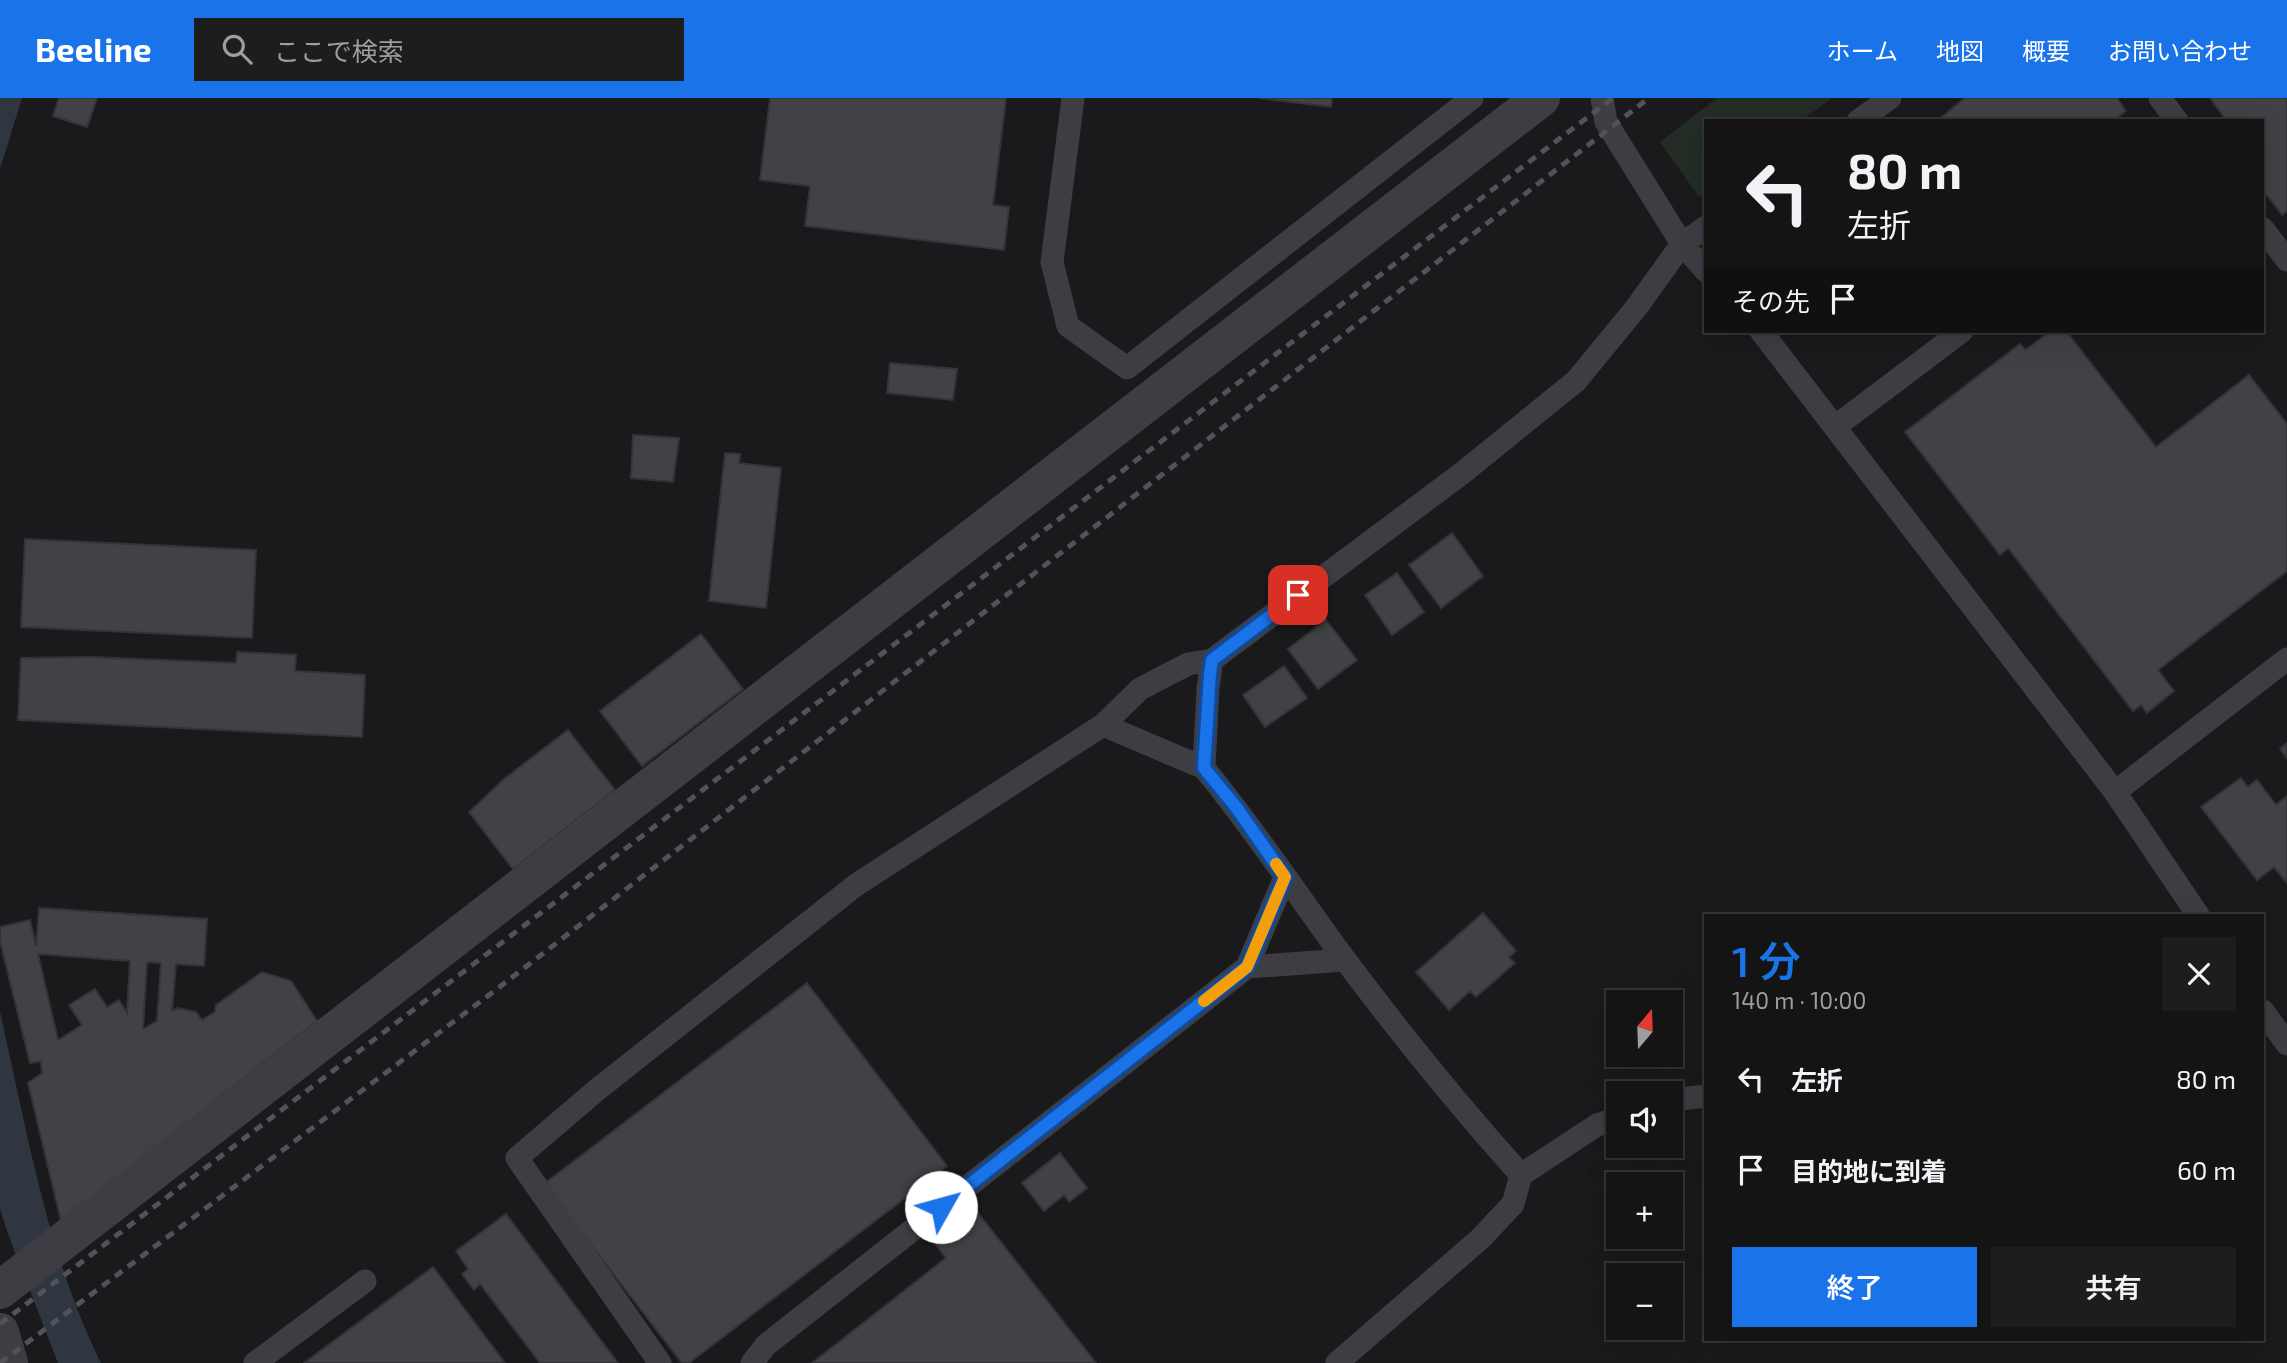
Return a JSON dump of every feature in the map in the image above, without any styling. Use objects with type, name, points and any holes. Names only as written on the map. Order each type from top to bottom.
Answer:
[{"type":"street","points":[[7,1285],[1541,98]]},
{"type":"street","points":[[0,1332],[9,1363]]},
{"type":"lane","points":[[1073,98],[1052,262],[1068,326],[1127,368],[1472,98]]},
{"type":"lane","points":[[1602,98],[1606,122],[1682,244],[1704,269]]},
{"type":"lane","points":[[1861,119],[1890,98]]},
{"type":"lane","points":[[2160,98],[2176,119]]},
{"type":"lane","points":[[660,1363],[517,1158],[598,1089],[856,885],[1103,725],[1140,689],[1188,664],[1212,660],[1461,474],[1576,382],[1636,308],[1682,244],[1704,228]]},
{"type":"lane","points":[[2264,230],[2287,260]]},
{"type":"lane","points":[[1763,333],[2116,792],[2197,914]]},
{"type":"lane","points":[[1836,426],[1959,333]]},
{"type":"lane","points":[[2116,792],[2287,659]]},
{"type":"lane","points":[[1204,768],[1212,660]]},
{"type":"lane","points":[[1103,725],[1204,768],[1236,807],[1345,960],[1476,1125],[1521,1175]]},
{"type":"lane","points":[[752,1363],[766,1345],[1247,967],[1285,877]]},
{"type":"lane","points":[[1247,967],[1345,960]]},
{"type":"lane","points":[[2264,1014],[2287,1044]]},
{"type":"lane","points":[[1683,1099],[1704,1096]]},
{"type":"lane","points":[[1337,1363],[1480,1239],[1513,1204],[1521,1175],[1597,1125],[1606,1122]]},
{"type":"lane","points":[[255,1363],[365,1281]]},
{"type":"shaded area","points":[[0,98],[22,98],[0,169]]},
{"type":"shaded area","points":[[1717,98],[1832,98],[1804,119],[1704,119],[1704,193],[1699,197],[1660,142]]},
{"type":"shaded area","points":[[0,1012],[52,1235],[82,1321],[101,1363],[58,1363],[0,1209]]},
{"type":"building","points":[[59,98],[97,98],[87,127],[53,116]]},
{"type":"building","points":[[770,98],[1006,98],[993,205],[1009,207],[1004,250],[805,226],[810,186],[760,180]]},
{"type":"building","points":[[1258,98],[1332,98],[1331,107]]},
{"type":"building","points":[[1965,98],[2117,98],[2126,111],[2116,119],[1939,119]]},
{"type":"building","points":[[2210,98],[2287,98],[2287,211],[2282,215],[2264,191],[2264,119],[2226,119]]},
{"type":"building","points":[[2048,333],[2068,333],[2156,447],[2249,375],[2287,424],[2287,571],[2158,670],[2174,691],[2147,713],[2141,705],[2133,711],[2008,548],[2000,555],[1905,432],[2020,344],[2025,350]]},
{"type":"building","points":[[890,363],[957,369],[953,400],[887,393]]},
{"type":"building","points":[[633,435],[679,438],[673,482],[631,478]]},
{"type":"building","points":[[725,453],[740,454],[739,463],[781,468],[766,608],[709,601]]},
{"type":"building","points":[[1452,533],[1483,576],[1441,608],[1409,565]]},
{"type":"building","points":[[25,539],[256,550],[252,638],[21,627]]},
{"type":"building","points":[[1397,573],[1424,612],[1392,635],[1365,595]]},
{"type":"building","points":[[1326,620],[1357,660],[1318,689],[1288,649]]},
{"type":"building","points":[[701,634],[743,689],[642,766],[600,711]]},
{"type":"building","points":[[237,652],[296,655],[295,671],[365,675],[362,737],[18,720],[21,658],[90,657],[236,663]]},
{"type":"building","points":[[1284,666],[1307,698],[1265,727],[1243,695]]},
{"type":"building","points":[[568,730],[615,790],[513,869],[469,812],[504,779]]},
{"type":"building","points":[[2287,743],[2287,758],[2280,749]]},
{"type":"building","points":[[2241,778],[2248,787],[2257,780],[2276,805],[2287,796],[2287,883],[2274,867],[2257,880],[2201,807]]},
{"type":"building","points":[[39,908],[207,919],[204,966],[176,964],[172,1011],[178,1008],[196,1012],[202,1020],[215,1012],[216,1005],[262,972],[291,981],[317,1021],[61,1221],[28,1083],[42,1073],[41,1061],[30,1063],[0,941],[0,927],[30,920],[36,946]],"holes":[[[38,954],[130,961],[127,1013],[119,1000],[107,1007],[95,989],[69,1005],[82,1025],[58,1040]],[[147,962],[161,963],[157,1021],[143,1029]]]},
{"type":"building","points":[[1483,913],[1516,951],[1509,957],[1515,963],[1476,997],[1470,991],[1449,1010],[1416,972]]},
{"type":"building","points":[[807,983],[947,1166],[689,1363],[682,1363],[544,1184]]},
{"type":"building","points":[[1060,1153],[1087,1188],[1069,1202],[1064,1195],[1044,1211],[1022,1183]]},
{"type":"building","points":[[974,1208],[1096,1363],[812,1363],[946,1258],[932,1240]]},
{"type":"building","points":[[506,1214],[618,1363],[540,1363],[480,1284],[474,1290],[462,1274],[468,1269],[456,1251]]},
{"type":"building","points":[[433,1267],[505,1363],[304,1363]]},
{"type":"railway","points":[[0,1324],[1613,98]]},
{"type":"railway","points":[[0,1363],[497,989],[1649,98]]},
{"type":"slow traffic","points":[[1204,1001],[1247,967],[1285,877],[1276,864]]},
{"type":"route","points":[[941,1207],[1247,967],[1285,877],[1236,807],[1204,768],[1210,674],[1212,660],[1298,595]]}]
